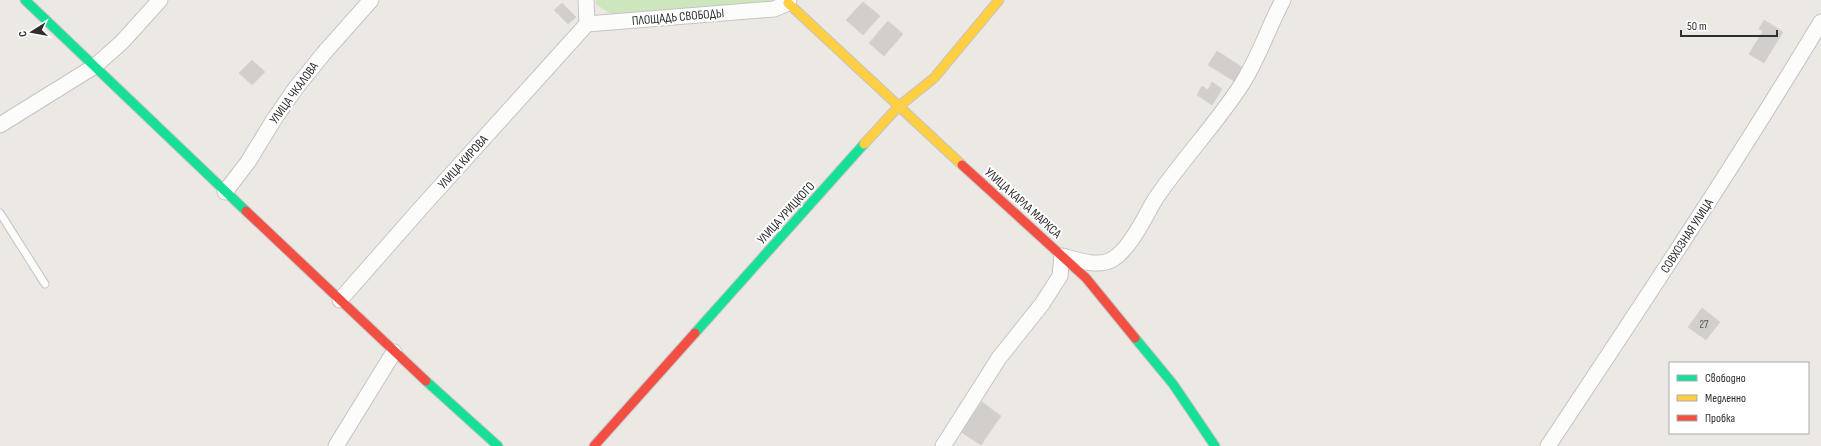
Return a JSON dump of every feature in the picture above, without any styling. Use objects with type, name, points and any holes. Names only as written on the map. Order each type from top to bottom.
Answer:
[{"type":"street","points":[[25,0],[394,352],[498,446]]},
{"type":"street","points":[[0,125],[95,66],[122,42],[160,0]]},
{"type":"street","name":"УЛИЦА ЧКАЛОВА","points":[[225,192],[248,162],[295,89],[324,53],[371,0]]},
{"type":"street","points":[[586,0],[587,24]]},
{"type":"street","name":"УЛИЦА УРИЦКОГО","points":[[594,446],[898,107],[934,78],[999,0]]},
{"type":"street","points":[[943,446],[1000,358],[1042,304],[1060,276],[1062,256],[1090,263],[1101,263],[1111,260],[1126,246],[1161,192],[1240,87],[1254,63],[1271,23],[1283,0]]},
{"type":"street","name":"ПЛОЩАДЬ СВОБОДЫ","points":[[587,24],[774,9],[788,2]]},
{"type":"street","name":"УЛИЦА КАРЛА МАРКСА","points":[[788,2],[898,107],[1086,278],[1158,366],[1215,446]]},
{"type":"street","name":"СОВХОЗНАЯ УЛИЦА","points":[[1548,446],[1763,119],[1821,22]]},
{"type":"street","name":"УЛИЦА КИРОВА","points":[[340,300],[587,24]]},
{"type":"street","points":[[336,446],[394,352]]},
{"type":"lane","points":[[0,213],[45,284]]},
{"type":"green space","points":[[596,0],[772,0],[770,3],[612,15],[596,4]]},
{"type":"building","points":[[863,2],[880,16],[863,35],[846,20]]},
{"type":"building","points":[[562,3],[576,17],[568,24],[554,10]]},
{"type":"building","points":[[1764,20],[1783,32],[1764,63],[1749,54],[1763,31],[1759,29]]},
{"type":"building","points":[[888,21],[903,34],[884,56],[869,43]]},
{"type":"building","points":[[1217,51],[1245,69],[1237,83],[1208,65]]},
{"type":"building","points":[[252,60],[265,72],[252,85],[239,73]]},
{"type":"building","points":[[1212,82],[1222,89],[1212,105],[1197,95],[1202,86],[1208,90]]},
{"type":"building","points":[[1702,308],[1720,322],[1706,340],[1688,327]]},
{"type":"building","points":[[982,402],[1001,416],[981,445],[961,432]]},
{"type":"traffic: fast","points":[[25,0],[246,211]]},
{"type":"traffic: fast","points":[[695,333],[864,144]]},
{"type":"traffic: fast","points":[[1135,338],[1173,384],[1215,446]]},
{"type":"traffic: fast","points":[[426,381],[498,446]]},
{"type":"traffic: slow","points":[[864,144],[898,107],[934,78],[999,0]]},
{"type":"traffic: slow","points":[[788,3],[962,165]]},
{"type":"traffic: jam","points":[[962,165],[1086,278],[1135,338]]},
{"type":"traffic: jam","points":[[246,211],[426,381]]},
{"type":"traffic: jam","points":[[594,446],[695,333]]}]
